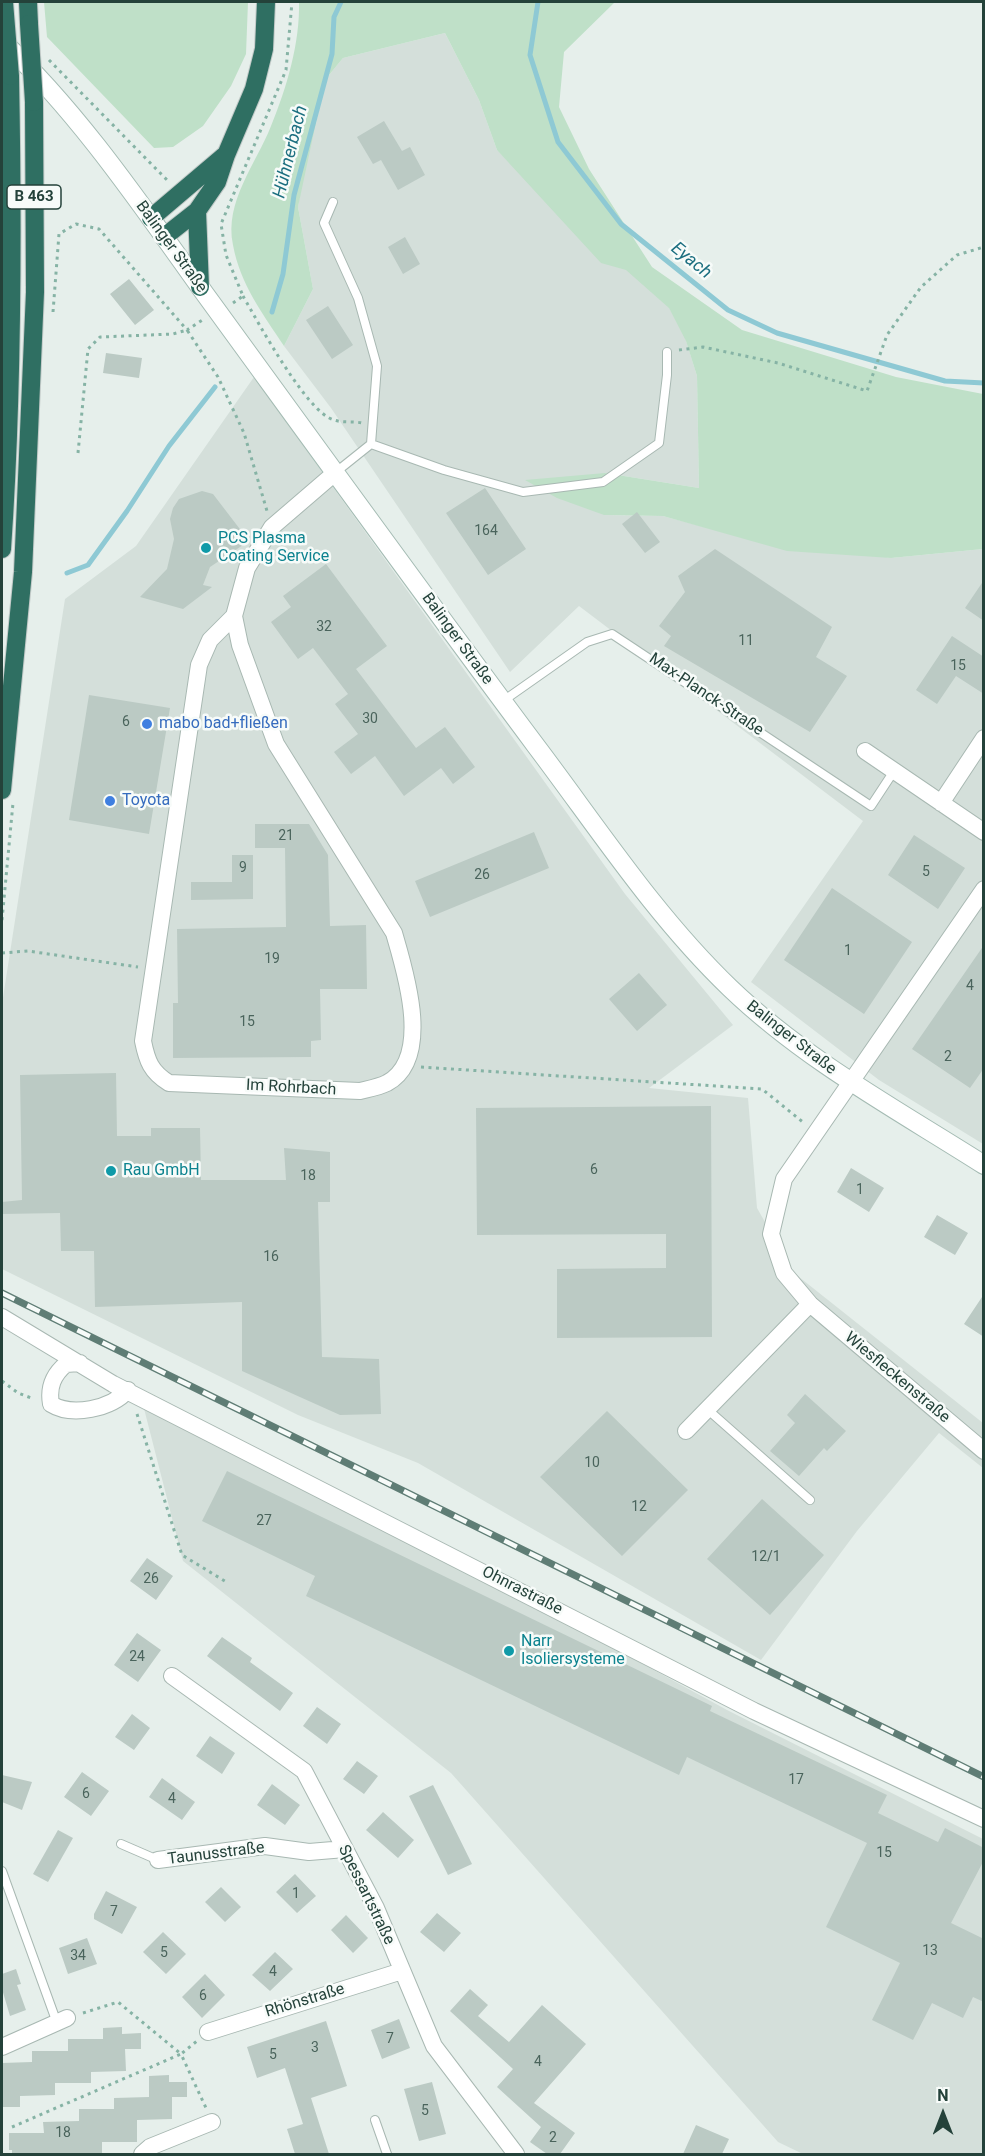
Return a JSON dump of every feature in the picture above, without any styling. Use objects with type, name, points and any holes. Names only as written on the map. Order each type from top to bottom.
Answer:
[{"type":"highway","name":"B 463","points":[[2,549],[7,476],[9,304],[13,211],[10,76],[3,33],[4,2]]},
{"type":"highway","name":"B 463","points":[[2,790],[23,572],[35,292],[34,102],[28,2]]},
{"type":"highway","points":[[164,237],[197,211],[217,182],[254,89],[264,48],[266,2]]},
{"type":"highway","points":[[151,218],[226,155]]},
{"type":"highway","points":[[197,211],[200,287]]},
{"type":"highway","points":[[2,285],[9,304]]},
{"type":"main road","name":"Balinger Straße","points":[[3,33],[151,218],[503,701],[693,951],[765,1021],[850,1083],[984,1165]]},
{"type":"street","name":"Im Rohrbach","points":[[234,616],[210,640],[199,665],[143,1041],[146,1060],[155,1075],[169,1083],[360,1091],[388,1083],[404,1066],[412,1041],[412,1003],[394,933],[276,744],[240,645],[234,616],[247,568],[272,527],[336,472]]},
{"type":"street","points":[[941,803],[984,738]]},
{"type":"street","points":[[865,751],[984,832]]},
{"type":"street","points":[[850,1083],[984,890]]},
{"type":"street","name":"Wiesfleckenstraße","points":[[850,1083],[814,1131],[784,1179],[771,1234],[784,1273],[810,1304],[984,1451]]},
{"type":"street","points":[[686,1431],[810,1304]]},
{"type":"street","name":"Ohnrastraße","points":[[2,1317],[128,1390],[754,1711],[984,1819]]},
{"type":"street","points":[[80,1363],[66,1364],[58,1370],[49,1395],[51,1404],[62,1411],[82,1411],[111,1403],[128,1390]]},
{"type":"street","name":"Spessartstraße","points":[[172,1676],[304,1772],[376,1908],[435,2046],[516,2154]]},
{"type":"street","name":"Taunusstraße","points":[[158,1860],[265,1846],[309,1852],[345,1849]]},
{"type":"street","name":"Rhönstraße","points":[[208,2032],[402,1971]]},
{"type":"street","points":[[2,2047],[62,2021]]},
{"type":"street","points":[[142,2154],[150,2147],[212,2122]]},
{"type":"lane","points":[[333,202],[324,222],[358,298],[377,366],[371,444],[336,472]]},
{"type":"lane","points":[[371,444],[444,470],[523,492],[603,482],[659,443],[667,375],[667,352]]},
{"type":"lane","name":"Max-Planck-Straße","points":[[503,701],[587,642],[612,634],[871,806],[894,771]]},
{"type":"lane","points":[[707,1409],[810,1500]]},
{"type":"lane","points":[[121,1844],[158,1860]]},
{"type":"lane","points":[[2,1870],[62,2021]]},
{"type":"lane","points":[[375,2120],[387,2154]]},
{"type":"path","points":[[292,2],[286,70],[221,224],[226,255],[243,296],[275,352],[315,406],[333,420],[352,421],[372,429]]},
{"type":"path","points":[[45,57],[181,194]]},
{"type":"path","points":[[197,211],[221,224]]},
{"type":"path","points":[[53,319],[59,234],[76,224],[99,229],[187,330],[218,377],[244,433],[272,527]]},
{"type":"path","points":[[667,352],[703,347],[778,363],[867,391],[882,345],[921,287],[957,255],[984,247]]},
{"type":"path","points":[[78,453],[88,350],[100,337],[173,334],[187,330],[243,296]]},
{"type":"path","points":[[2,953],[28,951],[155,970]]},
{"type":"path","points":[[404,1066],[762,1089],[814,1131]]},
{"type":"path","points":[[2,1381],[18,1394],[51,1404]]},
{"type":"path","points":[[128,1390],[151,1450],[182,1555],[228,1583]]},
{"type":"path","points":[[62,2021],[118,2002],[182,2054],[212,2122]]},
{"type":"path","points":[[12,2127],[182,2054],[208,2032]]},
{"type":"shaded area","points":[[445,33],[479,100],[497,150],[669,307],[685,337],[697,376],[699,488],[605,473],[604,515],[663,516],[708,528],[891,558],[983,549],[983,1144],[879,1080],[751,982],[863,821],[579,606],[510,672],[331,408],[284,346],[313,289],[298,207],[310,131],[316,123],[325,80],[343,58]]},
{"type":"shaded area","points":[[254,377],[625,894],[733,1025],[649,1088],[748,1098],[757,1208],[794,1273],[983,1423],[983,1468],[939,1433],[857,1531],[761,1660],[418,1463],[298,1415],[2,1269],[2,1004],[65,599],[136,546]]},
{"type":"shaded area","points":[[139,1389],[727,1710],[983,1839],[983,2154],[803,2154],[778,2142],[451,1773],[183,1561]]},
{"type":"green space","points":[[44,2],[248,2],[246,54],[231,86],[203,126],[173,147],[154,148],[47,37]]},
{"type":"green space","points":[[299,2],[615,2],[564,52],[559,107],[589,169],[652,267],[742,330],[896,377],[983,394],[983,549],[891,558],[787,551],[663,516],[604,515],[557,498],[525,480],[605,473],[699,488],[697,376],[686,341],[669,308],[626,270],[601,263],[497,150],[479,100],[445,33],[343,58],[325,80],[298,207],[313,289],[284,346],[260,310],[241,273],[231,229],[237,198],[271,126],[287,80],[295,49]]},
{"type":"building","points":[[384,121],[402,151],[410,147],[425,175],[398,190],[381,160],[373,164],[357,137]]},
{"type":"building","points":[[405,237],[420,264],[403,274],[388,247]]},
{"type":"building","points":[[129,279],[154,310],[135,325],[110,294]]},
{"type":"building","points":[[328,306],[353,345],[332,359],[306,320]]},
{"type":"building","points":[[106,353],[142,358],[139,378],[103,373]]},
{"type":"building","points":[[485,488],[526,549],[488,575],[446,513]]},
{"type":"building","name":"PCS Plasma Coating Service","points":[[202,491],[213,494],[249,541],[210,567],[203,585],[212,587],[183,609],[140,597],[167,569],[174,539],[170,519],[173,508],[179,499]]},
{"type":"building","points":[[637,512],[660,542],[645,553],[622,524]]},
{"type":"building","points":[[715,549],[832,627],[816,657],[847,676],[810,732],[664,646],[671,636],[659,626],[685,592],[678,576]]},
{"type":"building","points":[[326,564],[387,646],[356,669],[416,748],[445,727],[475,767],[453,784],[441,768],[404,796],[375,756],[351,774],[334,752],[358,734],[335,704],[348,694],[313,648],[298,659],[271,622],[291,607],[283,596]]},
{"type":"building","points":[[984,580],[984,621],[965,608]]},
{"type":"building","points":[[952,636],[984,657],[984,694],[956,676],[937,704],[916,690]]},
{"type":"building","points":[[89,695],[170,708],[149,834],[69,820]]},
{"type":"building","points":[[255,824],[309,824],[328,855],[330,926],[366,925],[367,989],[320,989],[321,1040],[311,1041],[311,1057],[173,1058],[173,1003],[178,1003],[177,929],[286,927],[285,848],[255,848]]},
{"type":"building","points":[[534,832],[549,868],[430,917],[415,881]]},
{"type":"building","points":[[914,835],[965,868],[938,909],[888,875]]},
{"type":"building","points":[[232,855],[253,855],[253,899],[191,900],[191,882],[232,882]]},
{"type":"building","points":[[832,888],[912,942],[864,1014],[784,960]]},
{"type":"building","points":[[984,945],[984,1068],[970,1088],[912,1049]]},
{"type":"building","points":[[639,973],[667,1005],[637,1031],[609,999]]},
{"type":"building","points":[[116,1073],[117,1136],[151,1136],[151,1128],[200,1128],[201,1180],[286,1180],[284,1148],[330,1152],[330,1202],[318,1202],[322,1357],[379,1359],[381,1414],[340,1415],[242,1371],[242,1302],[95,1307],[94,1251],[61,1251],[60,1213],[2,1214],[2,1202],[22,1200],[20,1075]]},
{"type":"building","points":[[711,1106],[712,1337],[557,1338],[557,1269],[666,1268],[666,1234],[477,1235],[476,1108]]},
{"type":"building","points":[[851,1168],[884,1188],[869,1212],[837,1192]]},
{"type":"building","points":[[937,1215],[968,1233],[955,1255],[924,1237]]},
{"type":"building","points":[[984,1294],[984,1337],[964,1324]]},
{"type":"building","points":[[805,1394],[846,1431],[827,1451],[824,1448],[799,1476],[770,1451],[795,1423],[787,1415]]},
{"type":"building","points":[[607,1411],[688,1490],[622,1556],[540,1477]]},
{"type":"building","points":[[227,1471],[712,1706],[710,1711],[887,1795],[878,1813],[938,1842],[945,1828],[984,1848],[984,1860],[951,1923],[984,1939],[984,2002],[973,1997],[963,2018],[932,2003],[913,2040],[872,2020],[900,1963],[826,1927],[867,1843],[687,1757],[679,1775],[306,1596],[315,1576],[202,1521]]},
{"type":"building","points":[[762,1499],[824,1555],[770,1615],[707,1559]]},
{"type":"building","points":[[147,1558],[173,1576],[156,1600],[130,1581]]},
{"type":"building","points":[[137,1633],[161,1650],[138,1682],[114,1665]]},
{"type":"building","points":[[222,1637],[252,1658],[250,1662],[293,1693],[280,1711],[207,1656]]},
{"type":"building","points":[[317,1707],[341,1724],[327,1744],[303,1726]]},
{"type":"building","points":[[132,1714],[150,1728],[134,1750],[115,1737]]},
{"type":"building","points":[[210,1736],[235,1753],[222,1774],[196,1756]]},
{"type":"building","points":[[357,1761],[378,1776],[364,1794],[343,1779]]},
{"type":"building","points":[[82,1772],[109,1791],[91,1816],[64,1797]]},
{"type":"building","points":[[2,1775],[32,1782],[22,1810],[2,1802]]},
{"type":"building","points":[[162,1778],[195,1802],[182,1820],[149,1797]]},
{"type":"building","points":[[272,1784],[300,1805],[285,1825],[257,1805]]},
{"type":"building","points":[[433,1785],[472,1864],[448,1875],[409,1796]]},
{"type":"building","points":[[383,1812],[414,1840],[398,1858],[366,1830]]},
{"type":"building","points":[[58,1830],[73,1838],[48,1882],[33,1874]]},
{"type":"building","points":[[295,1874],[316,1896],[297,1913],[276,1892]]},
{"type":"building","points":[[221,1887],[241,1907],[225,1922],[205,1902]]},
{"type":"building","points":[[106,1891],[137,1907],[122,1934],[94,1919],[94,1914]]},
{"type":"building","points":[[437,1913],[461,1933],[444,1952],[420,1932]]},
{"type":"building","points":[[346,1915],[368,1938],[353,1953],[331,1930]]},
{"type":"building","points":[[163,1932],[186,1954],[166,1974],[143,1952]]},
{"type":"building","points":[[87,1938],[97,1964],[68,1974],[59,1948]]},
{"type":"building","points":[[275,1952],[293,1969],[270,1991],[252,1975]]},
{"type":"building","points":[[16,1969],[21,1984],[17,1985],[26,2010],[10,2016],[2,1989],[2,1974]]},
{"type":"building","points":[[205,1974],[225,1995],[202,2018],[182,1997]]},
{"type":"building","points":[[470,1989],[488,2005],[478,2016],[509,2042],[542,2005],[586,2044],[534,2103],[575,2133],[560,2154],[547,2154],[530,2142],[541,2127],[497,2087],[513,2069],[450,2011]]},
{"type":"building","points":[[399,2019],[410,2048],[382,2059],[371,2030]]},
{"type":"building","points":[[326,2021],[347,2086],[311,2098],[329,2154],[295,2154],[287,2129],[303,2124],[285,2068],[257,2078],[247,2047]]},
{"type":"building","points":[[122,2027],[122,2034],[141,2033],[141,2049],[125,2049],[126,2071],[91,2072],[91,2083],[55,2083],[55,2095],[20,2096],[20,2107],[2,2107],[2,2063],[32,2062],[32,2051],[68,2051],[68,2039],[103,2039],[103,2028]]},
{"type":"building","points":[[169,2075],[169,2082],[187,2082],[187,2097],[172,2097],[172,2119],[137,2120],[137,2142],[102,2142],[102,2153],[12,2154],[12,2150],[9,2150],[9,2133],[44,2133],[43,2122],[79,2121],[79,2109],[114,2109],[114,2098],[149,2097],[149,2076]]},
{"type":"building","points":[[432,2082],[446,2134],[419,2141],[404,2089]]},
{"type":"building","points":[[696,2125],[729,2139],[722,2154],[683,2154]]},
{"type":"waterway","name":"Hühnerbach","points":[[272,312],[283,274],[294,195],[332,54],[334,17],[341,2]]},
{"type":"waterway","name":"Eyach","points":[[538,2],[530,55],[558,142],[621,224],[728,310],[777,333],[945,381],[984,383]]},
{"type":"waterway","name":"Hühnerbach","points":[[67,573],[88,565],[127,511],[169,446],[215,387]]},
{"type":"railway","points":[[2,1293],[984,1777]]},
{"type":"place","name":"PCS Plasma Coating Service","points":[[206,548]]},
{"type":"place","name":"mabo bad+fließen","points":[[147,724]]},
{"type":"place","name":"Toyota","points":[[110,801]]},
{"type":"place","name":"Rau GmbH","points":[[111,1171]]},
{"type":"place","name":"Narr Isoliersysteme","points":[[509,1651]]}]
